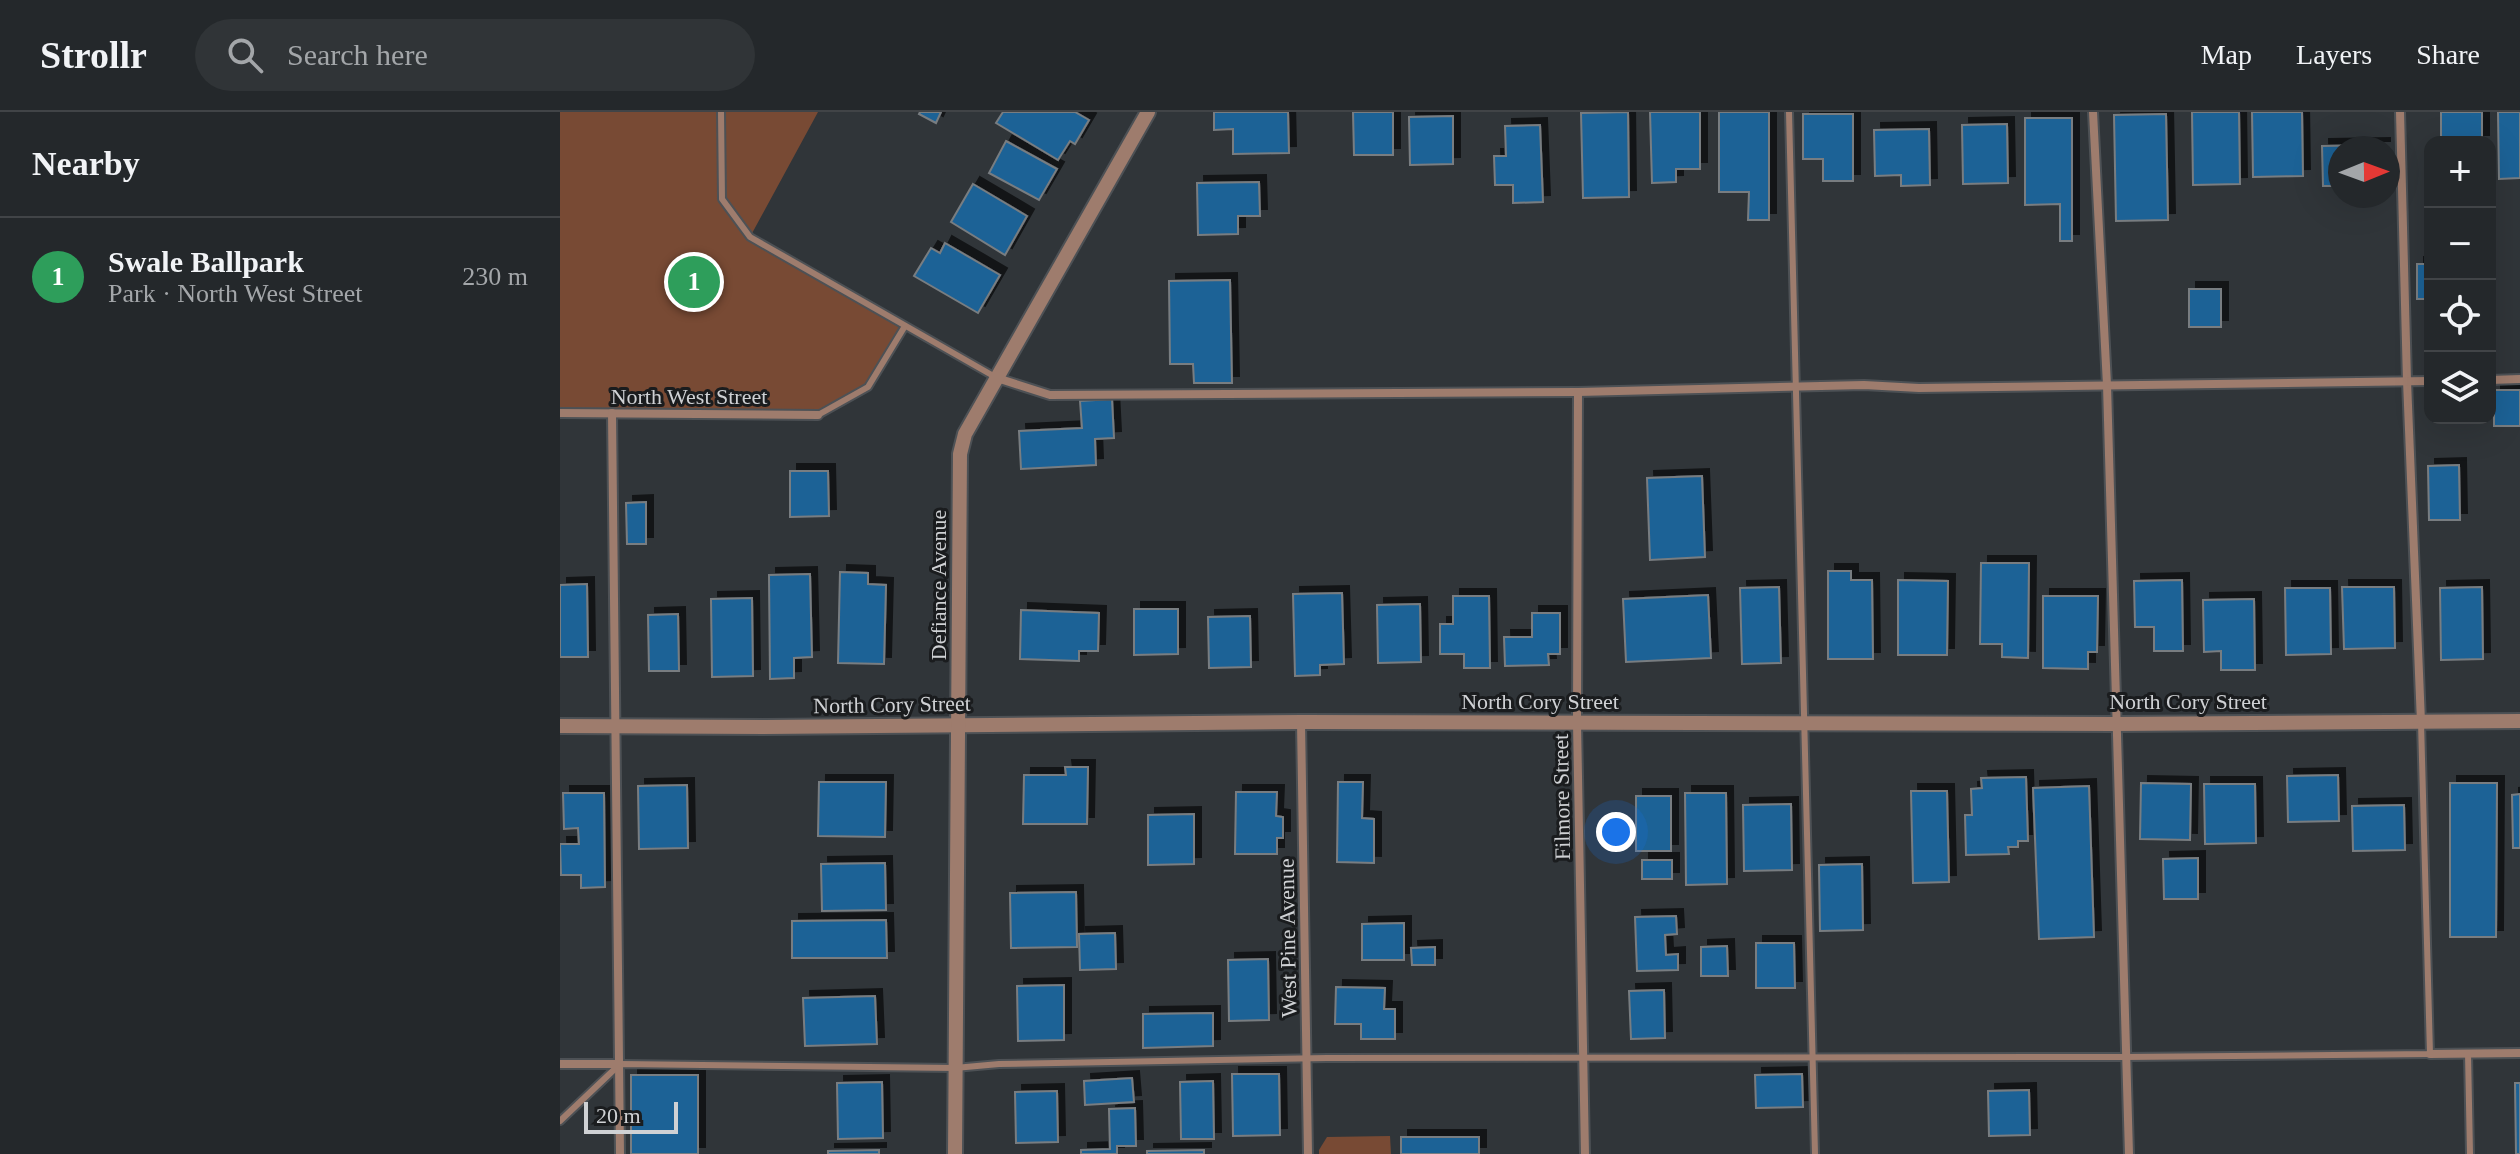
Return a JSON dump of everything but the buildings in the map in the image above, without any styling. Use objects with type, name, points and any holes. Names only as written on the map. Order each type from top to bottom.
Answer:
[{"type":"street","name":"Defiance Avenue","points":[[955,1154],[960,454],[965,434],[1148,112]]},
{"type":"street","points":[[2093,112],[2107,385],[2129,1154]]},
{"type":"street","points":[[2400,112],[2421,722]]},
{"type":"street","points":[[997,378],[1050,395],[2424,381]]},
{"type":"street","points":[[2496,380],[2520,379]]},
{"type":"street","name":"Filmore Street","points":[[1578,392],[1577,723],[1585,1154]]},
{"type":"street","name":"North West Street","points":[[560,413],[818,415]]},
{"type":"street","points":[[612,413],[620,1154]]},
{"type":"street","name":"North Cory Street","points":[[560,726],[2520,721]]},
{"type":"street","name":"West Pine Avenue","points":[[1301,722],[1308,1154]]},
{"type":"street","points":[[2430,1054],[2520,1053]]},
{"type":"street","points":[[560,1064],[620,1064]]},
{"type":"lane","points":[[721,112],[722,199],[750,237],[997,378]]},
{"type":"lane","points":[[1789,112],[1815,1154]]},
{"type":"lane","points":[[818,415],[868,387],[905,326]]},
{"type":"lane","points":[[560,1121],[620,1064],[955,1068],[999,1064],[1307,1059],[2430,1054],[2421,722]]},
{"type":"lane","points":[[2468,1053],[2470,1154]]},
{"type":"shaded area","points":[[560,112],[818,112],[750,237],[905,326],[868,387],[818,415],[560,413]]},
{"type":"shaded area","points":[[1390,1136],[1391,1154],[1319,1154],[1327,1137]]},
{"type":"place","name":"Swale Ballpark","points":[[694,282]]}]
